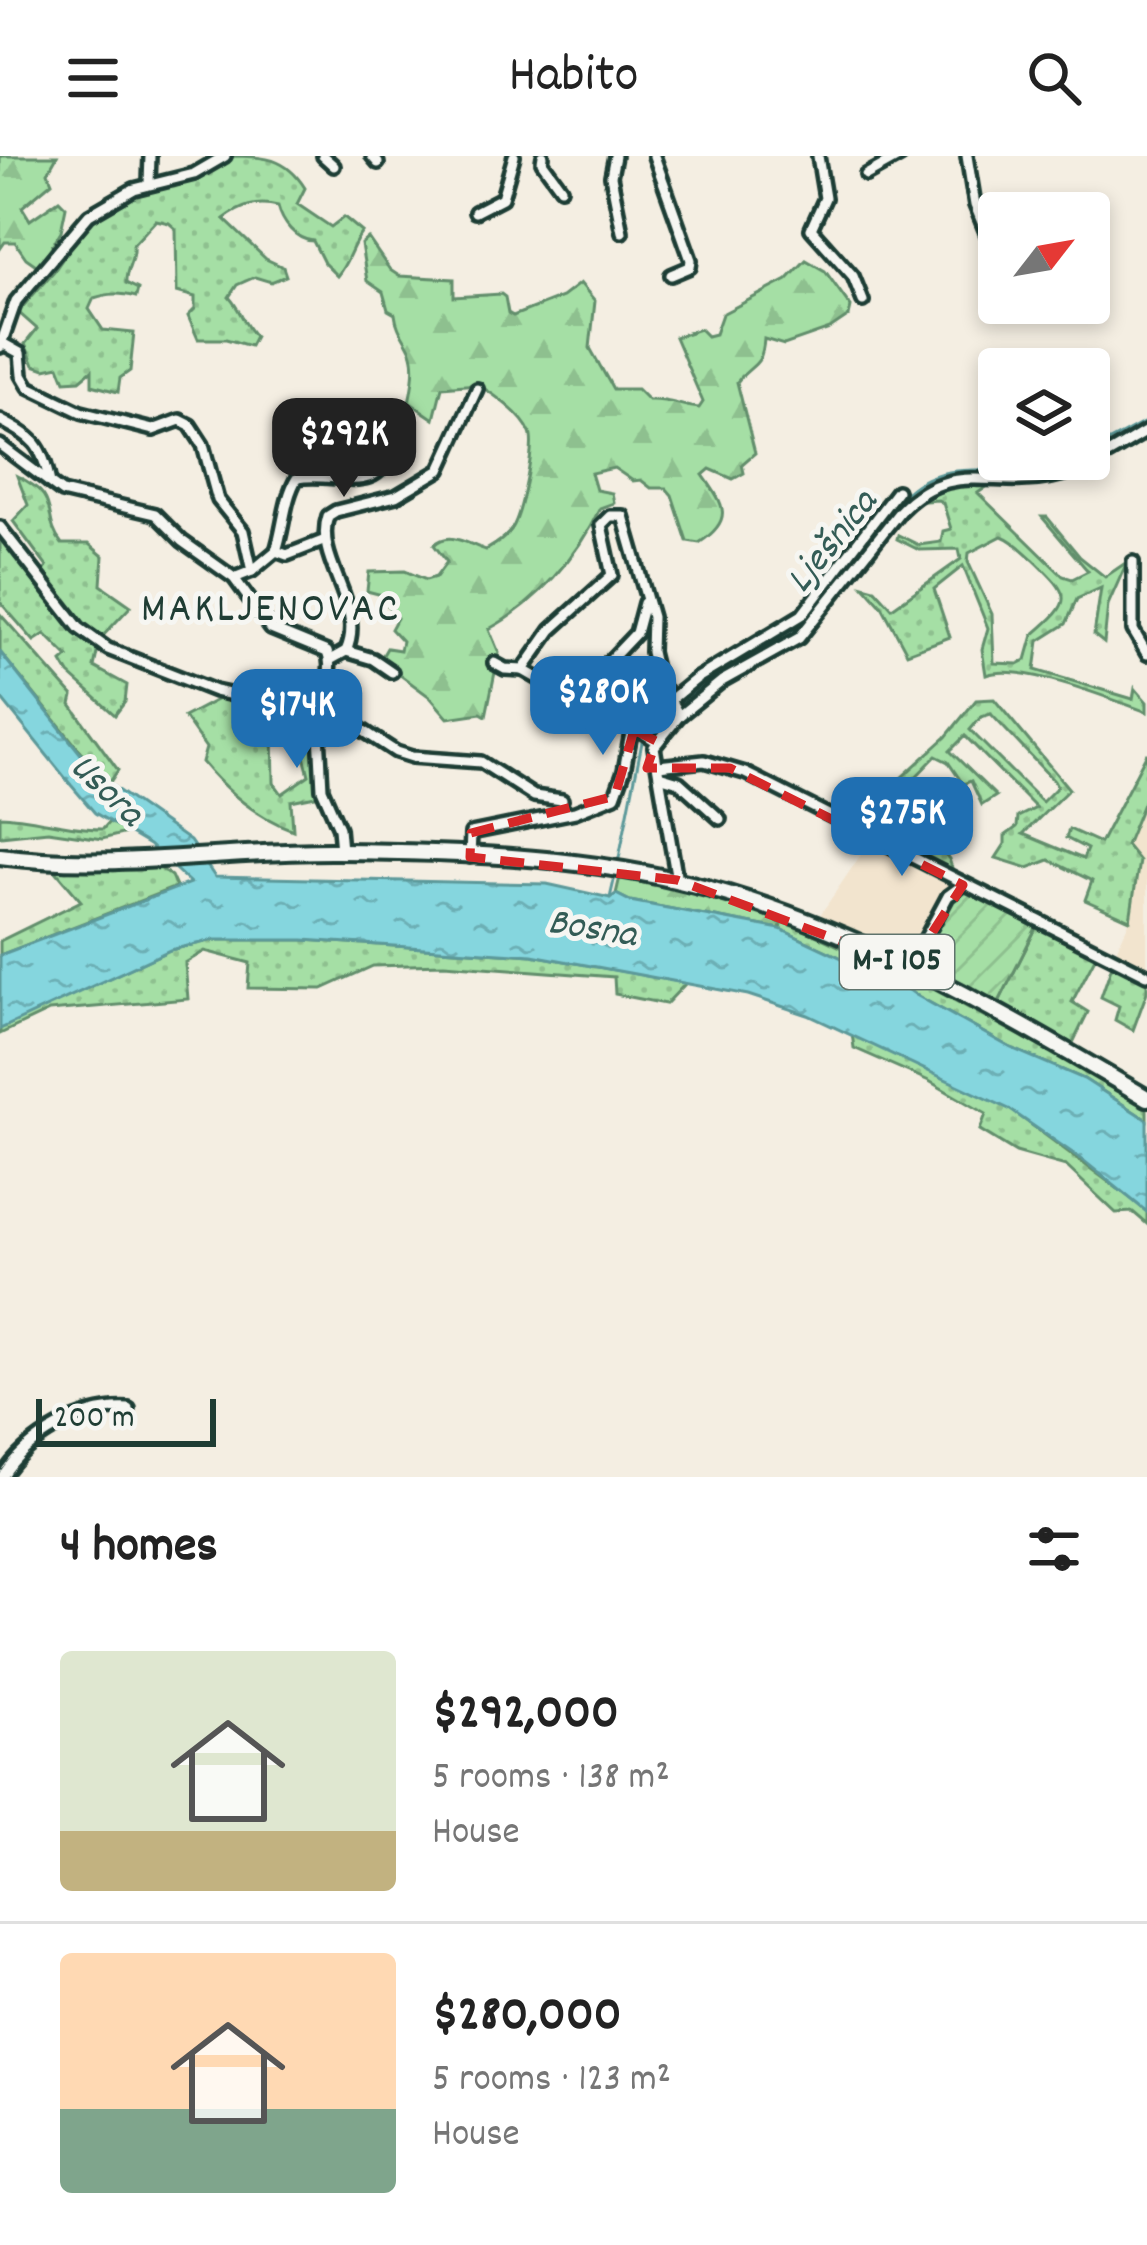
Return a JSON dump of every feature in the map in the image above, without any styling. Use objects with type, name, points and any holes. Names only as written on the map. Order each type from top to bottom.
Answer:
[{"type":"main road","name":"M-I 105","points":[[0,856],[58,861],[296,851],[343,842],[370,852],[604,868],[677,880],[798,919],[910,967],[1147,1098]]},
{"type":"street","points":[[149,183],[150,156]]},
{"type":"street","points":[[226,156],[194,174],[149,183],[105,203],[78,226],[54,261],[16,301],[1,345],[20,353],[22,376],[29,387],[81,412],[153,430],[180,420],[190,425],[203,445],[218,500],[243,531],[252,571]]},
{"type":"street","points":[[322,156],[334,166]]},
{"type":"street","points":[[475,212],[502,198],[514,156]]},
{"type":"street","points":[[543,156],[542,162],[561,188]]},
{"type":"street","points":[[615,156],[611,176],[622,232]]},
{"type":"street","points":[[654,156],[691,260],[690,266],[671,275]]},
{"type":"street","points":[[818,156],[825,198],[811,229],[853,276],[862,302]]},
{"type":"street","points":[[866,175],[901,156]]},
{"type":"street","points":[[967,156],[978,212]]},
{"type":"street","points":[[343,842],[322,789],[320,692],[331,660],[346,651],[350,636],[346,598],[323,542],[328,516],[396,496],[440,470],[476,389]]},
{"type":"street","points":[[0,420],[35,442],[45,457],[50,483]]},
{"type":"street","points":[[674,707],[799,638],[919,492],[948,480],[1024,480],[1070,472],[1147,431]]},
{"type":"street","points":[[0,445],[50,483],[82,498],[155,514],[182,541],[235,578],[272,629],[320,647],[331,660]]},
{"type":"street","points":[[235,578],[276,551],[286,524],[290,488],[297,478],[368,479],[385,467],[392,448]]},
{"type":"street","points":[[677,880],[653,739],[697,679],[802,615],[897,491]]},
{"type":"street","points":[[523,670],[551,630],[612,575],[602,525],[610,516],[623,516],[652,617],[654,665],[674,707]]},
{"type":"street","points":[[0,527],[80,628],[108,649],[215,691],[256,700],[320,692],[340,714],[396,752],[481,762],[534,796],[562,800]]},
{"type":"street","points":[[276,551],[287,555],[323,542]]},
{"type":"street","points":[[1132,562],[1133,630],[1147,655]]},
{"type":"street","points":[[494,664],[523,670],[558,690],[582,690],[636,632],[644,601]]},
{"type":"street","points":[[346,651],[373,659],[392,672]]},
{"type":"street","points":[[470,857],[471,833],[575,812],[615,796],[631,733],[639,730],[653,739]]},
{"type":"street","points":[[658,771],[704,761],[746,773],[1147,975]]},
{"type":"street","points":[[658,771],[679,782],[719,819]]},
{"type":"street","points":[[910,967],[948,896],[963,885]]},
{"type":"street","points":[[2,1477],[23,1453],[71,1421],[104,1408],[129,1409]]},
{"type":"highlighted area","points":[[634,730],[656,741],[647,768],[730,768],[963,885],[910,967],[677,880],[470,857],[471,833],[615,796]]},
{"type":"shaded area","points":[[1147,794],[1147,970],[1115,953],[1130,920],[1126,845]]},
{"type":"shaded area","points":[[870,841],[958,885],[908,962],[816,921]]},
{"type":"green space","points":[[0,156],[57,156],[48,172],[52,182],[22,207],[30,220],[59,200],[66,207],[61,231],[39,267],[15,242],[5,242],[0,249]]},
{"type":"green space","points":[[230,156],[282,164],[305,188],[297,204],[331,227],[344,217],[362,232],[337,276],[313,241],[290,229],[278,206],[243,208],[224,219],[266,259],[283,267],[286,276],[271,282],[255,277],[237,285],[229,297],[255,336],[250,346],[226,339],[198,339],[188,316],[195,309],[195,297],[177,292],[176,229],[156,220],[133,245],[126,283],[138,289],[136,297],[100,296],[89,309],[103,330],[134,333],[130,371],[120,378],[118,392],[92,385],[92,370],[80,380],[65,381],[59,366],[34,365],[25,344],[37,329],[18,312],[94,213],[117,199]]},
{"type":"green space","points":[[368,238],[399,276],[454,279],[454,297],[501,294],[513,316],[562,297],[580,283],[595,301],[590,348],[613,389],[637,389],[648,400],[699,408],[703,402],[675,337],[700,329],[707,336],[715,334],[722,314],[787,280],[806,260],[825,271],[851,307],[849,316],[830,329],[784,345],[764,339],[758,361],[737,382],[755,453],[742,464],[744,473],[733,479],[710,469],[703,475],[720,503],[722,519],[699,543],[687,541],[666,488],[651,488],[614,468],[591,473],[596,490],[612,493],[614,503],[600,508],[580,544],[539,593],[489,629],[499,653],[486,716],[448,718],[430,697],[380,660],[387,648],[400,650],[402,641],[391,629],[397,618],[388,606],[390,597],[367,591],[369,572],[405,571],[426,580],[436,577],[447,562],[434,545],[440,541],[459,540],[486,550],[502,540],[520,507],[530,433],[515,412],[477,384],[442,387],[434,419],[409,402],[413,357],[383,292],[367,281],[361,244]]},
{"type":"green space","points":[[17,476],[41,492],[62,544],[89,544],[103,556],[101,585],[131,606],[100,639],[94,667],[127,685],[125,702],[115,715],[69,674],[62,662],[68,657],[45,634],[34,641],[0,602],[0,525],[42,574],[47,567],[13,521],[28,505]]},
{"type":"green space","points":[[945,483],[992,483],[978,493],[1063,576],[1072,579],[1088,571],[1042,517],[1105,577],[1127,562],[1108,605],[1104,643],[1094,635],[1101,588],[1077,599],[1066,624],[1039,641],[1035,670],[1133,699],[1135,688],[1147,702],[1147,712],[1043,678],[1021,673],[986,675],[982,649],[988,628],[963,566],[934,589],[950,637],[907,653],[882,606],[864,586],[875,589],[892,608],[961,559],[959,549],[919,550],[897,539],[898,535],[919,545],[941,542],[943,531],[951,529],[943,503],[912,502]],"holes":[[[1002,536],[1047,572],[1063,598],[1056,614],[1033,635],[1026,660],[1018,664],[994,663],[992,614],[968,562],[969,553]]]},
{"type":"green space","points":[[0,614],[73,696],[71,705],[118,770],[108,785],[0,652]]},
{"type":"green space","points":[[228,694],[247,701],[245,714],[254,718],[255,730],[273,732],[274,783],[282,794],[309,775],[303,704],[310,703],[320,795],[291,801],[293,830],[243,802],[202,762],[206,748],[184,717]]},
{"type":"green space","points":[[994,699],[1069,789],[1023,834],[1083,859],[1087,849],[1066,838],[1069,829],[1100,843],[1147,753],[1147,794],[1126,845],[1139,861],[1130,920],[1085,900],[1092,881],[1049,860],[1028,868],[996,858],[1005,836],[1017,827],[1018,817],[1036,808],[965,736],[950,751],[996,796],[982,805],[971,781],[963,784],[948,762],[936,756],[899,799],[949,859],[955,877],[917,858],[926,847],[894,816],[888,802],[891,787],[946,737],[976,700]],"holes":[[[991,714],[1057,787],[1042,802],[970,730],[981,717]]]},
{"type":"green space","points":[[0,816],[90,829],[103,829],[109,822],[130,832],[102,839],[48,831],[0,836]]},
{"type":"green space","points":[[157,866],[171,876],[176,887],[0,955],[0,941],[81,901],[54,869]]},
{"type":"green space","points":[[620,877],[726,897],[765,913],[781,924],[780,929],[630,901],[616,894]]},
{"type":"green space","points":[[965,892],[1038,924],[998,1004],[921,965],[921,956],[952,897]]},
{"type":"green space","points":[[767,912],[849,951],[872,956],[1147,1104],[1147,1120],[1084,1079],[1011,1048],[916,995],[877,967],[842,958],[780,929],[781,924]]},
{"type":"green space","points":[[1038,924],[1097,954],[1072,1002],[1088,1012],[1071,1047],[998,1004]]},
{"type":"green space","points":[[214,940],[303,940],[532,955],[686,983],[666,1004],[615,994],[614,977],[444,964],[373,966],[322,989],[248,988],[250,963],[205,951],[185,963],[188,999],[49,1011],[0,1034],[0,1029],[20,1019],[170,950]]},
{"type":"green space","points":[[1113,962],[1147,978],[1147,992],[1133,1030],[1115,1020],[1119,1006],[1101,997]]},
{"type":"green space","points":[[852,1033],[1010,1109],[1133,1200],[1147,1212],[1147,1224],[1133,1212],[1116,1213],[1066,1166],[1016,1152],[980,1130],[986,1114],[929,1081],[854,1048]]},
{"type":"water","points":[[0,652],[99,777],[190,841],[215,877],[547,884],[780,929],[842,958],[877,967],[916,995],[1011,1048],[1084,1079],[1147,1120],[1147,1212],[1009,1109],[808,1015],[748,995],[532,955],[303,940],[214,940],[170,950],[0,1029],[0,955],[190,883],[149,845],[95,813],[71,785],[0,697]]},
{"type":"waterway","name":"Lješnica","points":[[1110,441],[1147,421]]},
{"type":"waterway","name":"Lješnica","points":[[649,729],[705,682],[802,624],[902,497],[920,482],[940,474],[978,470]]},
{"type":"waterway","name":"Lješnica","points":[[618,863],[643,737]]},
{"type":"waterway","name":"Lješnica","points":[[610,898],[616,872]]},
{"type":"district","name":"MAKLJENOVAC","points":[[271,612]]},
{"type":"water label","name":"Usora","points":[[105,792]]},
{"type":"water label","name":"Bosna","points":[[592,931]]}]
